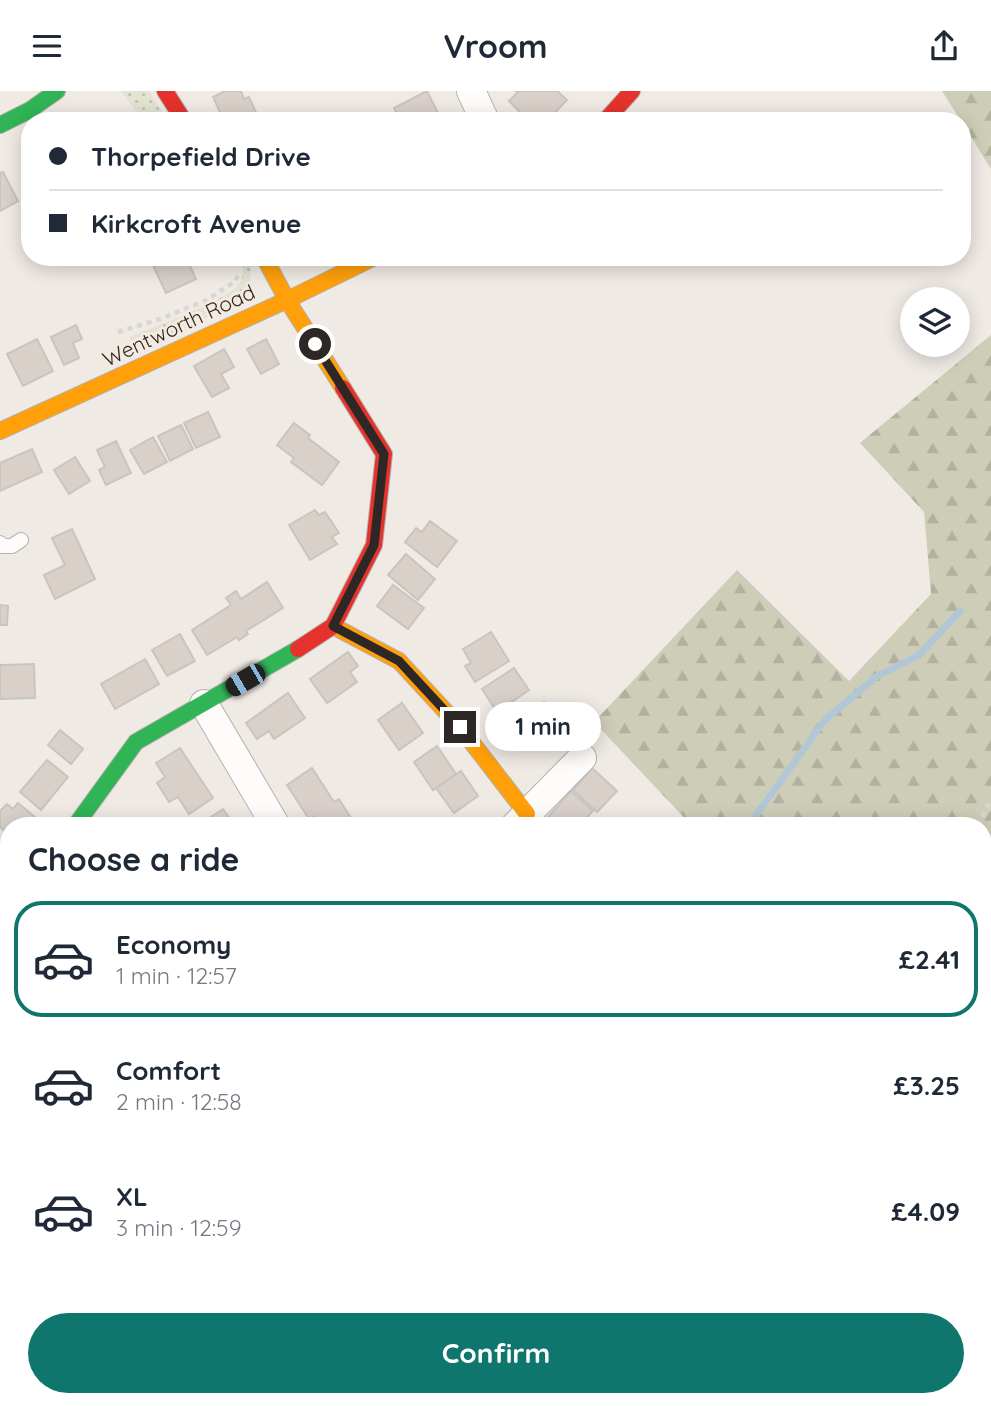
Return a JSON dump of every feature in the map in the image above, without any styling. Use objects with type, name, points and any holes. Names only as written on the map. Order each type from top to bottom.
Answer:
[{"type":"street","points":[[28,112],[57,91]]},
{"type":"street","points":[[164,91],[178,112]]},
{"type":"street","points":[[471,91],[481,112]]},
{"type":"street","points":[[613,112],[632,91]]},
{"type":"street","points":[[0,125],[21,116]]},
{"type":"street","points":[[82,817],[136,742],[286,657],[333,626],[374,545],[384,454],[287,300],[269,266]]},
{"type":"street","name":"Wentworth Road","points":[[0,431],[357,266]]},
{"type":"street","points":[[333,626],[399,661],[460,727],[519,817]]},
{"type":"street","points":[[204,704],[271,817]]},
{"type":"street","points":[[524,817],[582,758]]},
{"type":"lane","points":[[0,543],[2,546],[12,546],[21,540]]},
{"type":"path","points":[[118,332],[205,301],[236,281],[239,266]]},
{"type":"path","points":[[982,817],[991,799]]},
{"type":"green space","points":[[121,91],[148,91],[163,112],[136,112]]},
{"type":"green space","points":[[942,91],[991,91],[991,169],[971,137],[971,112],[955,112]]},
{"type":"green space","points":[[251,266],[250,292],[239,302],[142,348],[132,344],[129,337],[188,313],[233,290],[242,277],[242,267]]},
{"type":"green space","points":[[991,335],[991,817],[684,817],[594,722],[737,570],[849,681],[931,594],[924,512],[860,443],[964,357],[970,357],[970,352]]},
{"type":"building","points":[[225,91],[241,91],[244,99],[249,97],[256,112],[220,112],[213,97]]},
{"type":"building","points":[[427,91],[438,112],[396,112],[394,108]]},
{"type":"building","points":[[516,91],[557,91],[567,100],[556,112],[520,112],[509,101]]},
{"type":"building","points":[[3,172],[18,201],[0,211],[0,173]]},
{"type":"building","points":[[153,266],[190,266],[196,279],[166,293]]},
{"type":"building","points":[[76,325],[82,339],[73,343],[79,358],[64,365],[51,337]]},
{"type":"building","points":[[37,339],[53,371],[23,386],[7,354]]},
{"type":"building","points":[[266,339],[279,364],[261,374],[247,349]]},
{"type":"building","points":[[224,349],[234,367],[221,374],[229,388],[212,397],[194,366]]},
{"type":"building","points":[[208,412],[220,437],[196,448],[184,423]]},
{"type":"building","points":[[294,423],[310,435],[308,438],[339,462],[322,485],[291,462],[294,458],[277,445]]},
{"type":"building","points":[[181,425],[193,449],[170,461],[158,436]]},
{"type":"building","points":[[153,437],[167,462],[144,474],[130,450]]},
{"type":"building","points":[[116,441],[131,473],[106,485],[99,470],[105,467],[97,450]]},
{"type":"building","points":[[32,449],[42,472],[0,491],[0,463]]},
{"type":"building","points":[[75,457],[90,481],[69,494],[54,470]]},
{"type":"building","points":[[315,510],[319,515],[325,512],[339,533],[332,537],[337,544],[310,560],[289,525]]},
{"type":"building","points":[[430,521],[457,541],[437,567],[405,542],[416,528],[422,532]]},
{"type":"building","points":[[72,529],[95,579],[55,599],[44,575],[65,565],[52,538]]},
{"type":"building","points":[[406,554],[435,579],[418,600],[388,575]]},
{"type":"building","points":[[267,582],[283,608],[246,631],[248,634],[239,640],[237,637],[207,655],[192,630],[231,605],[226,598],[236,591],[241,599]]},
{"type":"building","points":[[393,585],[424,608],[408,629],[377,606]]},
{"type":"building","points":[[0,605],[8,606],[7,625],[0,625]]},
{"type":"building","points":[[491,632],[509,661],[475,682],[465,666],[471,663],[463,649]]},
{"type":"building","points":[[180,634],[195,661],[167,676],[152,650]]},
{"type":"building","points":[[348,652],[358,666],[350,672],[357,682],[327,703],[310,679]]},
{"type":"building","points":[[145,659],[159,684],[115,709],[101,684]]},
{"type":"building","points":[[34,664],[35,698],[0,699],[0,665]]},
{"type":"building","points":[[514,668],[529,690],[497,712],[482,689]]},
{"type":"building","points":[[288,693],[305,718],[274,739],[269,731],[257,739],[246,723]]},
{"type":"building","points":[[544,702],[557,724],[524,742],[512,720]]},
{"type":"building","points":[[402,703],[423,733],[399,750],[378,720]]},
{"type":"building","points":[[60,730],[83,749],[71,764],[48,745]]},
{"type":"building","points":[[437,746],[456,774],[433,790],[414,762]]},
{"type":"building","points":[[180,748],[213,798],[189,814],[178,797],[169,802],[157,783],[165,777],[156,763]]},
{"type":"building","points":[[47,760],[68,777],[41,810],[20,792]]},
{"type":"building","points":[[312,768],[334,802],[339,799],[350,817],[308,817],[287,785]]},
{"type":"building","points":[[592,768],[617,791],[597,812],[573,790]]},
{"type":"building","points":[[461,771],[478,796],[454,813],[436,788]]},
{"type":"building","points":[[571,791],[593,811],[587,817],[548,817]]},
{"type":"building","points":[[18,803],[35,817],[0,817],[0,811],[7,804],[13,809]]},
{"type":"building","points":[[223,809],[229,817],[211,817]]},
{"type":"waterway","points":[[755,817],[825,720],[876,677],[919,655],[960,611]]},
{"type":"traffic: fast","points":[[26,112],[57,91]]},
{"type":"traffic: fast","points":[[0,125],[21,114]]},
{"type":"traffic: fast","points":[[82,817],[136,742],[298,649]]},
{"type":"traffic: slow","points":[[269,266],[287,300],[343,388]]},
{"type":"traffic: slow","points":[[0,431],[357,266]]},
{"type":"traffic: slow","points":[[333,626],[399,661],[460,727],[527,814]]},
{"type":"traffic: jam","points":[[165,91],[178,112]]},
{"type":"traffic: jam","points":[[613,112],[632,91]]},
{"type":"traffic: jam","points":[[298,649],[333,626],[374,545],[384,454],[343,388]]},
{"type":"route","points":[[315,344],[384,454],[374,545],[333,626],[399,661],[460,727]]}]
